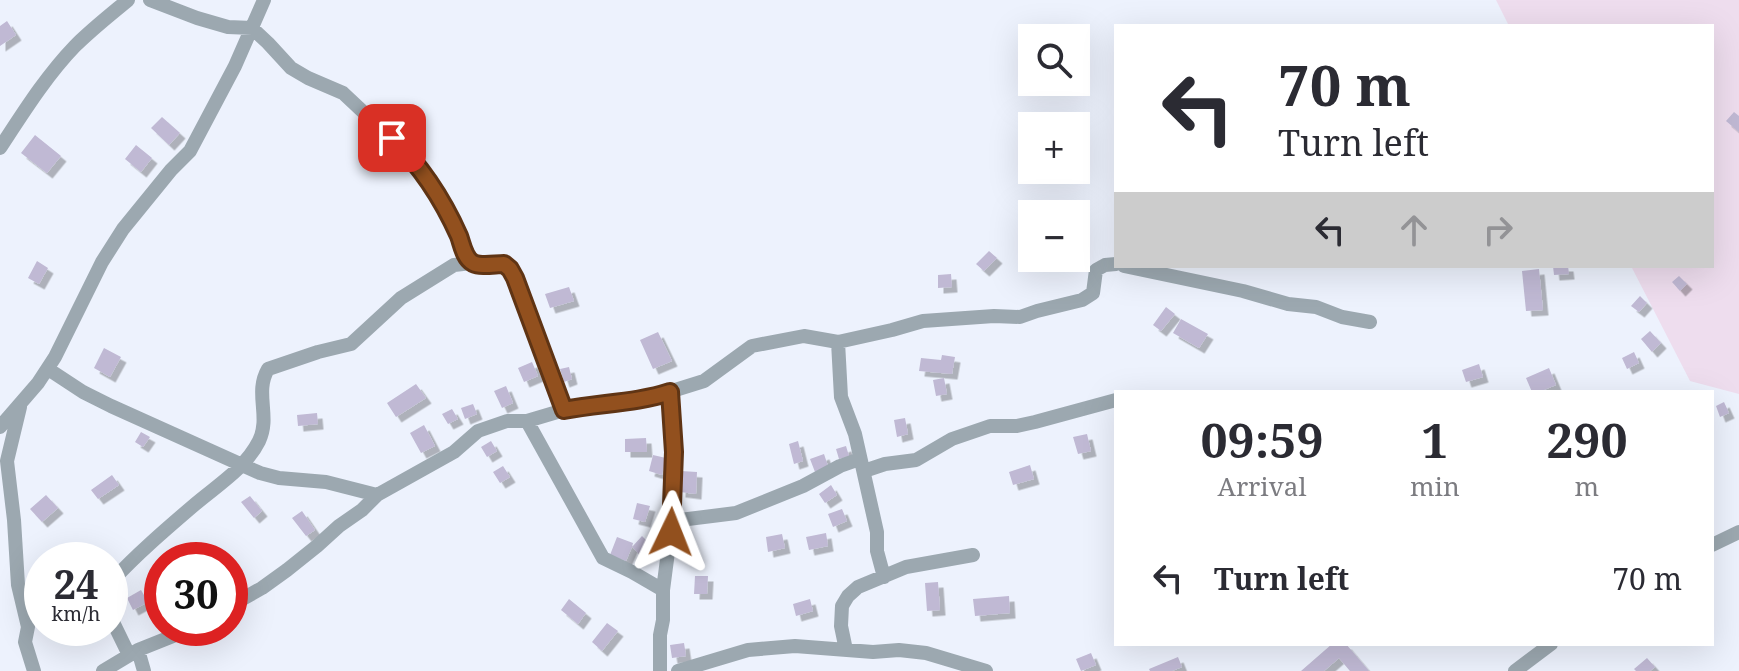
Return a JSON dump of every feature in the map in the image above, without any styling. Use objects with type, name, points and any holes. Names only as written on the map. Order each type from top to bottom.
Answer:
[{"type":"street","points":[[0,148],[73,48],[128,0]]},
{"type":"street","points":[[150,0],[228,27],[252,28],[291,68],[343,93],[407,153],[445,207],[472,263]]},
{"type":"street","points":[[0,427],[48,369],[102,262],[123,229],[190,151],[235,66],[264,0]]},
{"type":"street","points":[[128,564],[241,466],[259,441],[264,424],[261,391],[268,369],[351,344],[401,298],[454,265],[504,264],[510,269],[564,410]]},
{"type":"street","points":[[248,596],[287,570],[377,495],[454,452],[478,431],[507,421],[527,421],[564,410],[670,392],[704,381],[752,346],[804,336],[838,342],[923,321],[1020,317],[1082,300],[1093,293],[1096,270],[1114,264]]},
{"type":"street","points":[[1134,268],[1243,291],[1288,304],[1316,307],[1342,317],[1370,322]]},
{"type":"street","points":[[838,342],[841,397],[855,434],[884,577]]},
{"type":"street","points":[[48,369],[83,392],[241,466],[279,478],[326,482],[377,495]]},
{"type":"street","points":[[660,671],[663,590],[672,521],[674,452],[670,392]]},
{"type":"street","points":[[0,400],[17,407]]},
{"type":"street","points":[[672,521],[736,513],[803,486],[840,466],[916,460],[952,439],[990,426],[1017,426],[1114,401]]},
{"type":"street","points":[[17,407],[7,461],[18,585],[28,627],[25,642],[34,671]]},
{"type":"street","points":[[527,421],[603,558],[663,590]]},
{"type":"street","points":[[1714,544],[1739,532]]},
{"type":"street","points":[[846,650],[841,626],[842,606],[858,587],[906,567],[973,555]]},
{"type":"street","points":[[128,644],[144,671]]},
{"type":"street","points":[[103,671],[150,646]]},
{"type":"street","points":[[678,671],[748,650],[795,646],[926,653],[986,671]]},
{"type":"street","points":[[1515,671],[1548,646]]},
{"type":"shaded area","points":[[1496,0],[1739,0],[1739,394],[1690,381],[1632,268],[1714,268],[1714,24],[1508,24]]},
{"type":"building","points":[[7,21],[16,35],[0,46],[0,26]]},
{"type":"building","points":[[1734,112],[1739,116],[1739,132],[1726,121]]},
{"type":"building","points":[[162,117],[180,133],[169,145],[151,128]]},
{"type":"building","points":[[35,135],[61,156],[47,173],[21,153]]},
{"type":"building","points":[[136,145],[152,158],[141,172],[125,159]]},
{"type":"building","points":[[989,251],[997,258],[984,271],[976,264]]},
{"type":"building","points":[[37,261],[48,268],[39,284],[28,278]]},
{"type":"building","points":[[1553,268],[1568,268],[1569,274],[1554,275]]},
{"type":"building","points":[[1539,269],[1543,310],[1526,311],[1522,271]]},
{"type":"building","points":[[951,274],[952,287],[938,288],[938,275]]},
{"type":"building","points":[[1679,276],[1687,284],[1680,291],[1672,282]]},
{"type":"building","points":[[569,287],[574,301],[550,308],[545,294]]},
{"type":"building","points":[[1640,296],[1647,303],[1639,312],[1631,306]]},
{"type":"building","points":[[1166,307],[1175,314],[1161,331],[1153,325]]},
{"type":"building","points":[[1181,319],[1208,334],[1199,348],[1173,333]]},
{"type":"building","points":[[1650,331],[1661,343],[1652,352],[1641,339]]},
{"type":"building","points":[[658,332],[672,361],[653,369],[640,340]]},
{"type":"building","points":[[104,348],[121,357],[110,377],[94,368]]},
{"type":"building","points":[[1634,352],[1639,363],[1627,369],[1622,358]]},
{"type":"building","points":[[942,355],[955,357],[952,374],[919,371],[921,358],[941,360]]},
{"type":"building","points":[[532,362],[538,376],[524,382],[518,368]]},
{"type":"building","points":[[1479,364],[1483,377],[1466,382],[1462,370]]},
{"type":"building","points":[[569,367],[572,379],[564,382],[560,369]]},
{"type":"building","points":[[1549,368],[1556,385],[1544,390],[1531,390],[1526,378]]},
{"type":"building","points":[[944,378],[947,394],[936,396],[933,380]]},
{"type":"building","points":[[416,384],[426,398],[396,417],[387,403]]},
{"type":"building","points":[[506,386],[513,403],[502,408],[494,391]]},
{"type":"building","points":[[1724,402],[1729,413],[1720,417],[1716,406]]},
{"type":"building","points":[[473,404],[477,414],[465,419],[461,408]]},
{"type":"building","points":[[452,409],[458,419],[448,424],[442,414]]},
{"type":"building","points":[[317,413],[318,424],[298,426],[297,415]]},
{"type":"building","points":[[905,418],[908,434],[897,437],[894,420]]},
{"type":"building","points":[[424,425],[435,446],[421,453],[410,433]]},
{"type":"building","points":[[141,432],[150,437],[143,447],[135,442]]},
{"type":"building","points":[[1087,434],[1091,451],[1078,454],[1073,437]]},
{"type":"building","points":[[646,438],[647,452],[625,452],[625,439]]},
{"type":"building","points":[[491,441],[497,451],[487,457],[481,447]]},
{"type":"building","points":[[798,441],[803,461],[794,464],[789,444]]},
{"type":"building","points":[[846,446],[849,456],[839,459],[836,449]]},
{"type":"building","points":[[824,454],[828,466],[815,472],[810,459]]},
{"type":"building","points":[[653,455],[666,458],[662,475],[649,471]]},
{"type":"building","points":[[1030,465],[1034,479],[1013,485],[1009,472]]},
{"type":"building","points":[[503,466],[510,477],[500,483],[493,472]]},
{"type":"building","points":[[681,471],[697,472],[696,494],[680,492]]},
{"type":"building","points":[[112,475],[119,485],[98,499],[91,490]]},
{"type":"building","points":[[831,485],[837,495],[825,503],[819,494]]},
{"type":"building","points":[[46,495],[58,508],[42,522],[30,509]]},
{"type":"building","points":[[250,496],[262,511],[254,518],[241,502]]},
{"type":"building","points":[[637,503],[650,506],[645,522],[633,519]]},
{"type":"building","points":[[842,509],[847,521],[833,527],[828,514]]},
{"type":"building","points":[[302,511],[315,530],[306,536],[292,518]]},
{"type":"building","points":[[826,533],[828,546],[809,550],[806,537]]},
{"type":"building","points":[[782,534],[785,548],[768,552],[766,537]]},
{"type":"building","points":[[642,536],[652,546],[641,556],[632,547]]},
{"type":"building","points":[[617,537],[633,543],[626,561],[610,555]]},
{"type":"building","points":[[695,576],[708,576],[707,594],[694,594]]},
{"type":"building","points":[[938,582],[940,610],[927,611],[925,583]]},
{"type":"building","points":[[141,590],[144,604],[133,610],[128,597]]},
{"type":"building","points":[[1009,596],[1010,613],[975,616],[973,599]]},
{"type":"building","points":[[569,599],[586,613],[578,624],[561,610]]},
{"type":"building","points":[[810,599],[813,611],[796,616],[793,604]]},
{"type":"building","points":[[607,623],[618,631],[602,651],[592,642]]},
{"type":"building","points":[[684,643],[686,656],[672,658],[670,645]]},
{"type":"building","points":[[1330,646],[1348,646],[1369,671],[1350,671],[1339,658],[1324,671],[1301,671]]},
{"type":"building","points":[[1091,653],[1096,665],[1081,671],[1076,659]]},
{"type":"building","points":[[1178,657],[1182,667],[1172,671],[1149,669]]},
{"type":"building","points":[[1647,658],[1655,667],[1650,671],[1634,669]]},
{"type":"route","points":[[392,138],[407,153],[445,207],[472,263],[504,264],[510,269],[564,410],[670,392],[674,452],[671,532]]}]
